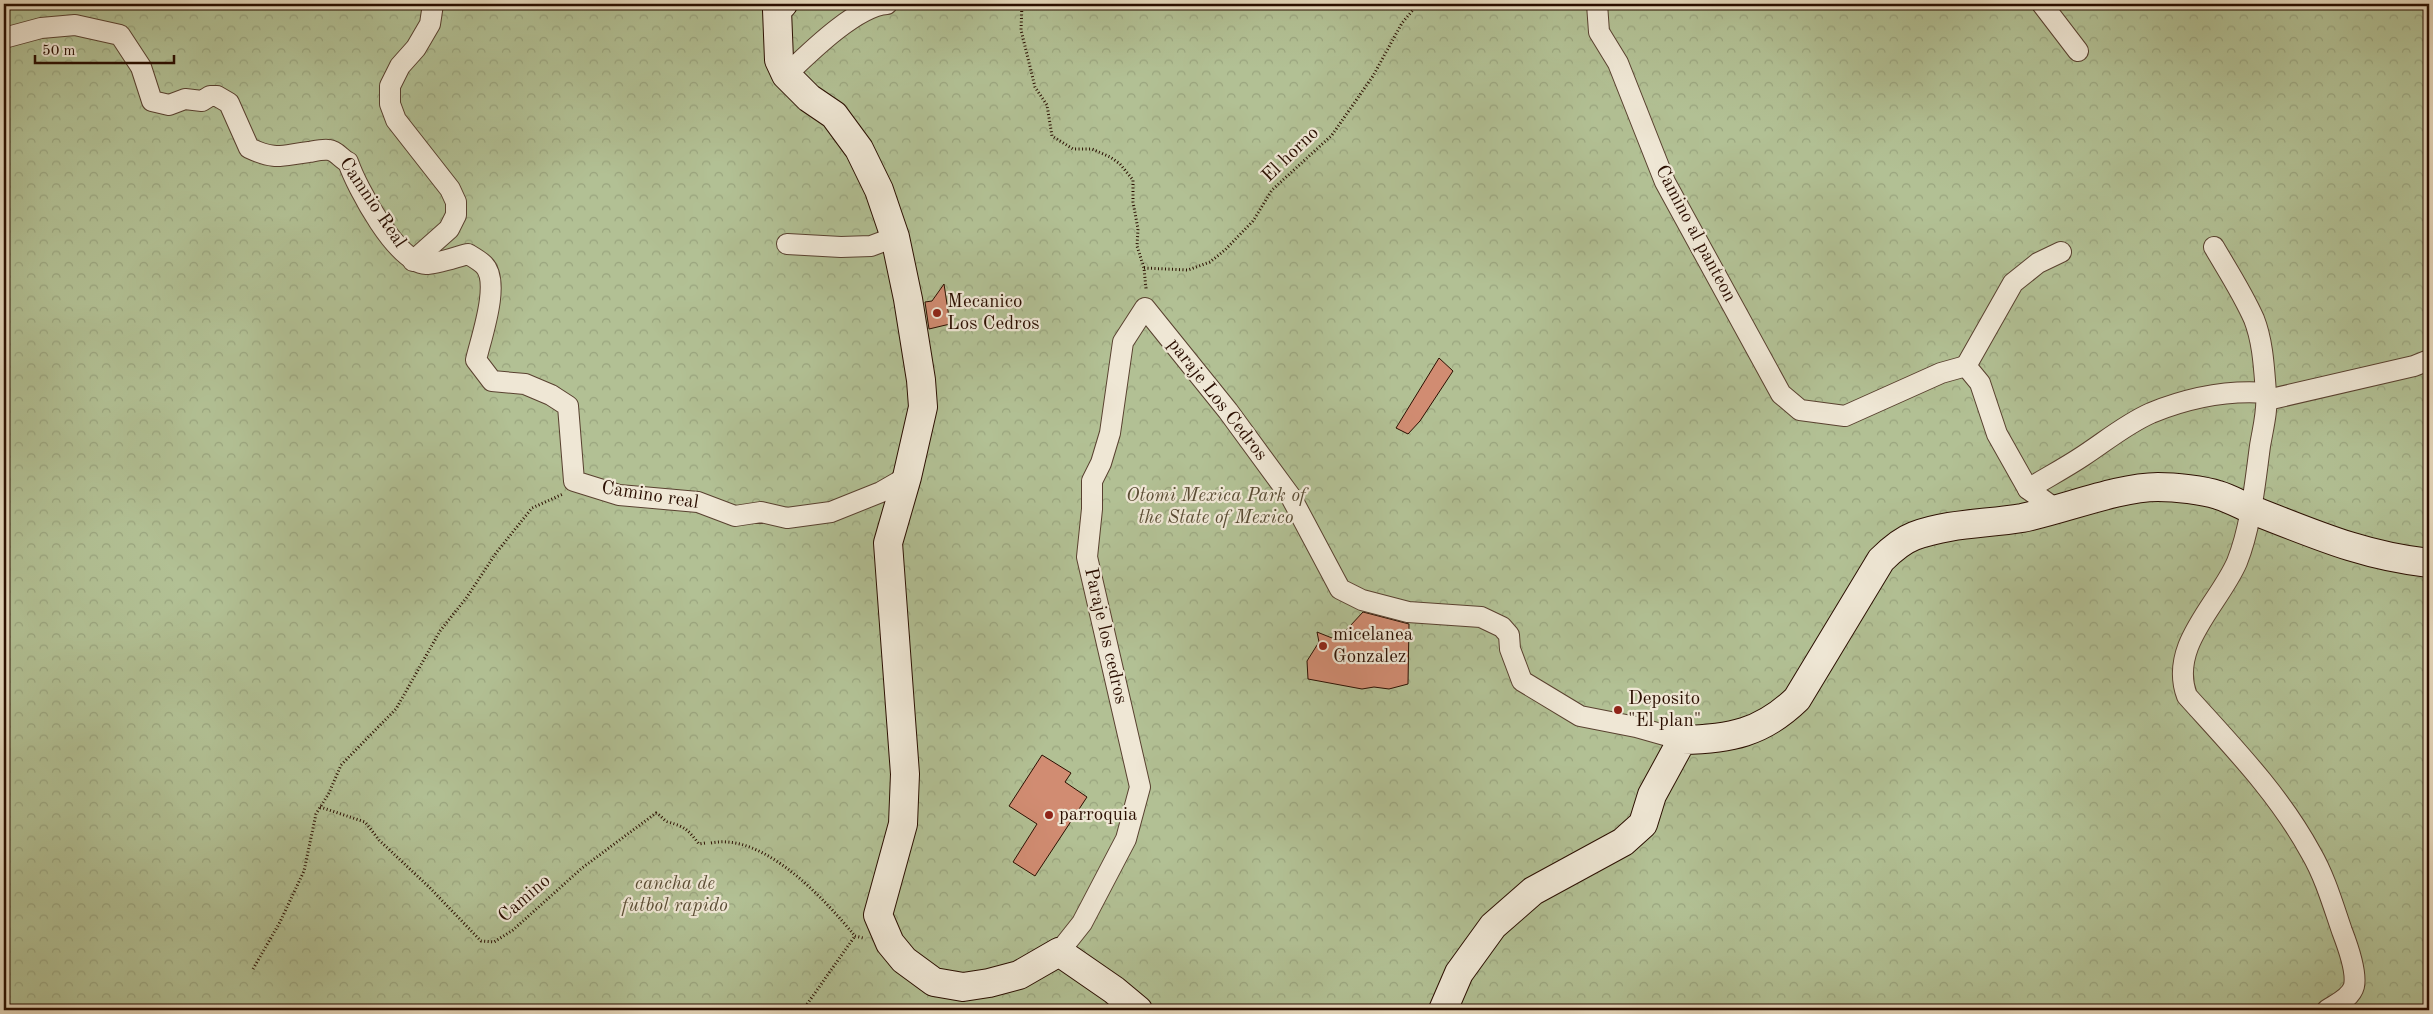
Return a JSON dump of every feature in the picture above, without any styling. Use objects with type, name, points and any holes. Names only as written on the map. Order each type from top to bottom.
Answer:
[{"type":"main road","points":[[783,4],[777,10],[778,53],[786,75],[809,98],[834,115],[859,149],[880,190],[894,237],[919,360],[923,407],[907,477],[888,543],[905,774],[903,824],[878,915],[890,943],[904,960],[934,982],[963,987],[989,983],[1019,975],[1059,952],[1114,990],[1138,1010]]},
{"type":"main road","points":[[1443,1010],[1459,972],[1493,926],[1533,891],[1623,842],[1643,824],[1652,795],[1682,740],[1718,740],[1753,729],[1779,716],[1797,699],[1881,560],[1892,548],[1913,536],[1953,526],[2020,518],[2121,492],[2158,487],[2218,494],[2250,510],[2349,548],[2386,557],[2429,563]]},
{"type":"street","points":[[413,261],[449,229],[456,215],[456,202],[450,189],[396,120],[390,104],[390,86],[400,66],[416,48],[430,24],[433,4]]},
{"type":"street","points":[[786,75],[820,42],[880,4],[887,4]]},
{"type":"street","name":"Camino al panteon","points":[[1596,4],[1600,32],[1618,63],[1666,182],[1781,394],[1800,410],[1845,416],[1949,370],[1966,366]]},
{"type":"street","points":[[2042,4],[2078,51]]},
{"type":"street","name":"Camnio Real","points":[[4,38],[41,28],[75,25],[120,36],[141,67],[152,101],[169,105],[185,99],[202,101],[210,96],[217,96],[230,103],[250,148],[268,156],[277,157],[328,150],[337,153],[348,162],[354,178],[385,231],[413,261],[427,264],[468,254],[484,264],[491,286],[491,301],[483,326],[476,360],[492,381],[525,384],[551,395],[568,406],[574,481]]},
{"type":"street","points":[[787,244],[841,247],[871,246],[894,237]]},
{"type":"street","points":[[2214,247],[2240,291],[2254,321],[2260,342],[2266,397],[2250,510],[2237,562],[2195,631],[2185,658],[2182,684],[2187,696],[2248,764],[2292,820],[2312,855],[2326,886],[2348,947],[2355,979],[2350,993],[2326,1010]]},
{"type":"street","points":[[2057,510],[2028,489],[1997,434],[1980,382],[1966,366],[2013,283],[2038,263],[2061,252]]},
{"type":"street","name":"paraje Los Cedros","points":[[1145,308],[1228,411],[1291,497],[1340,589],[1362,600],[1408,612],[1482,617],[1502,628],[1509,635],[1510,649],[1522,681],[1580,716],[1614,724],[1636,726],[1682,740]]},
{"type":"street","name":"Paraje los cedros","points":[[1059,952],[1082,923],[1126,839],[1140,787],[1087,557],[1092,509],[1092,481],[1101,463],[1110,433],[1123,342],[1145,308]]},
{"type":"street","points":[[2028,489],[2084,456],[2120,430],[2151,413],[2207,396],[2232,391],[2266,397],[2405,368],[2429,360]]},
{"type":"street","name":"Camino real","points":[[574,481],[619,495],[698,502],[735,516],[761,512],[787,518],[831,512],[881,492],[907,477]]},
{"type":"path","points":[[1022,4],[1021,30],[1035,87],[1047,105],[1052,136],[1073,149],[1092,149],[1110,157],[1120,164],[1133,180],[1133,202],[1138,229],[1137,246],[1144,268],[1145,308]]},
{"type":"path","name":"El horno","points":[[1144,268],[1188,270],[1210,262],[1225,250],[1252,221],[1272,190],[1332,135],[1374,76],[1402,23],[1418,4]]},
{"type":"path","points":[[252,969],[280,922],[304,871],[316,814],[341,765],[396,709],[440,631],[467,597],[496,553],[532,508],[564,493],[574,481]]},
{"type":"path","name":"Camino","points":[[320,807],[365,822],[379,840],[429,887],[481,941],[494,942],[514,930],[582,868],[656,812],[666,822],[675,822],[692,832],[699,844],[705,842]]},
{"type":"path","points":[[711,843],[722,840],[752,848],[786,867],[810,886],[855,936],[890,943]]},
{"type":"path","points":[[803,1010],[855,936]]},
{"type":"green space","name":"Otomi Mexica Park of the State of Mexico","points":[[4,4],[2429,4],[2429,1010],[4,1010]]},
{"type":"building","name":"Mecanico Los Cedros","points":[[944,284],[950,324],[929,329],[925,302],[932,301]]},
{"type":"building","points":[[1439,358],[1453,371],[1420,421],[1408,434],[1396,428]]},
{"type":"building","points":[[1363,612],[1409,624],[1408,684],[1389,689],[1374,687],[1362,689],[1308,679],[1307,661],[1319,642],[1317,632],[1337,640]]},
{"type":"building","name":"parroquia","points":[[1042,755],[1071,773],[1065,782],[1087,797],[1035,876],[1013,862],[1037,824],[1009,806]]},
{"type":"place","name":"Mecanico Los Cedros","points":[[937,313]]},
{"type":"place","name":"micelanea Gonzalez","points":[[1323,646]]},
{"type":"place","name":"Deposito \"El plan\"","points":[[1618,710]]},
{"type":"place","name":"parroquia","points":[[1049,815]]},
{"type":"park label","name":"cancha de futbol rapido","points":[[675,895]]}]
